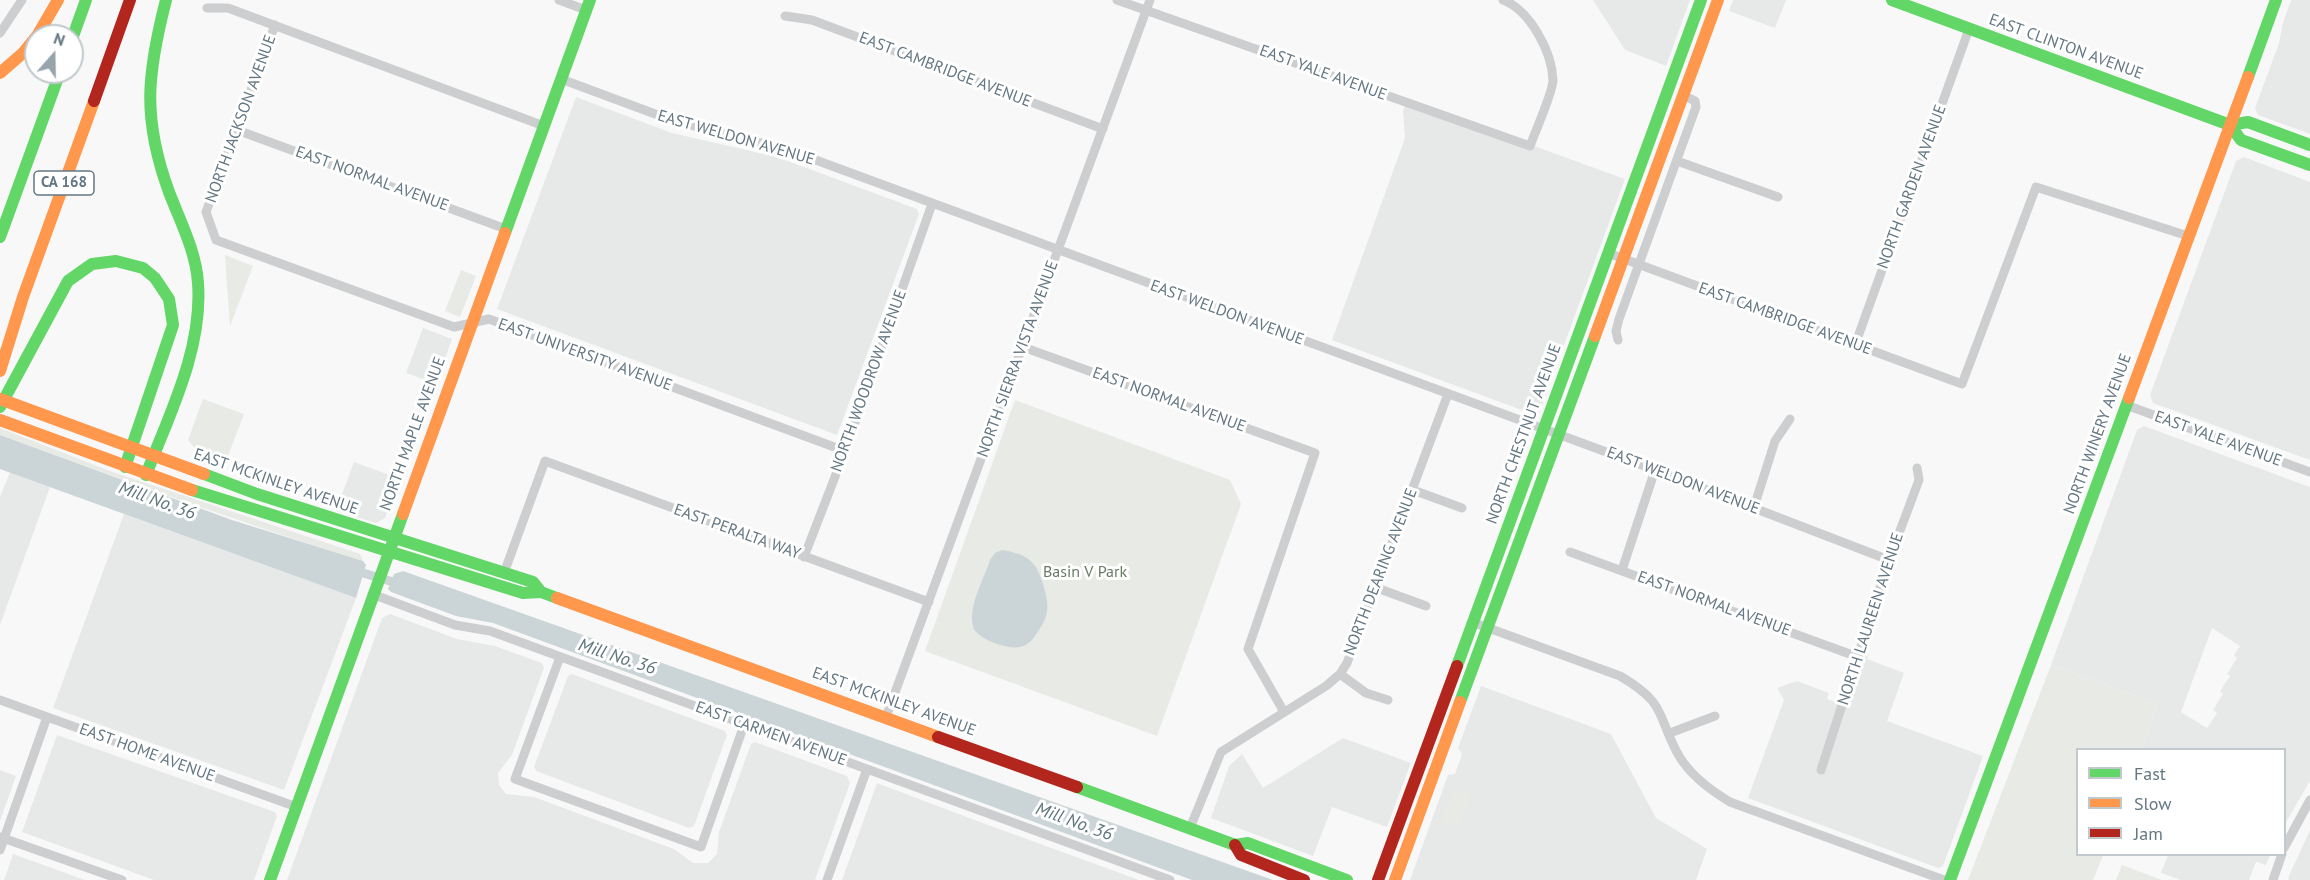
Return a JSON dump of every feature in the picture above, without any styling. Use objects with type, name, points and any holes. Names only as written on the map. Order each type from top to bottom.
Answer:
[{"type":"main road","points":[[43,24],[58,0]]},
{"type":"main road","points":[[77,24],[86,0]]},
{"type":"main road","name":"CA 168","points":[[1,369],[23,297],[130,0]]},
{"type":"main road","points":[[146,475],[192,342],[199,309],[196,268],[156,158],[147,108],[149,67],[166,0]]},
{"type":"main road","name":"NORTH CHESTNUT AVENUE","points":[[1378,880],[1701,0]]},
{"type":"main road","name":"NORTH CHESTNUT AVENUE","points":[[1395,880],[1718,0]]},
{"type":"main road","name":"EAST CLINTON AVENUE","points":[[1892,0],[2230,125]]},
{"type":"main road","name":"NORTH WINERY AVENUE","points":[[1950,880],[2276,0]]},
{"type":"main road","name":"NORTH MAPLE AVENUE","points":[[270,880],[294,806],[588,5]]},
{"type":"main road","points":[[0,73],[24,52]]},
{"type":"main road","name":"CA 168","points":[[0,237],[56,84]]},
{"type":"main road","points":[[2310,145],[2248,122],[2230,125],[2241,140],[2310,165]]},
{"type":"main road","points":[[0,407],[59,294],[79,271],[92,264],[116,261],[143,268],[155,278],[170,299],[173,325],[125,467]]},
{"type":"main road","name":"EAST MCKINLEY AVENUE","points":[[0,399],[153,456],[392,538],[533,582],[541,592]]},
{"type":"main road","name":"EAST MCKINLEY AVENUE","points":[[0,420],[146,475],[384,559],[523,593],[541,592],[1235,845],[1248,843],[1347,880]]},
{"type":"main road","points":[[1441,757],[1437,748],[1437,740],[1455,693],[1458,658]]},
{"type":"main road","name":"EAST MCKINLEY AVENUE","points":[[1235,845],[1241,855],[1304,880]]},
{"type":"street","points":[[0,33],[22,0]]},
{"type":"street","points":[[559,0],[588,5]]},
{"type":"street","name":"EAST YALE AVENUE","points":[[1117,0],[1530,146],[1553,81],[1547,55],[1536,30],[1513,3],[1503,0]]},
{"type":"street","name":"NORTH SIERRA VISTA AVENUE","points":[[886,717],[1150,0]]},
{"type":"street","points":[[207,8],[228,8],[544,126]]},
{"type":"street","name":"EAST CAMBRIDGE AVENUE","points":[[785,16],[812,20],[1103,129]]},
{"type":"street","name":"NORTH JACKSON AVENUE","points":[[206,212],[275,25]]},
{"type":"street","name":"NORTH GARDEN AVENUE","points":[[1855,345],[1970,29]]},
{"type":"street","name":"EAST WELDON AVENUE","points":[[561,79],[674,121],[786,149],[1655,470],[1889,560]]},
{"type":"street","points":[[1618,340],[1617,326],[1696,105],[1692,99],[1683,95]]},
{"type":"street","name":"EAST NORMAL AVENUE","points":[[237,130],[506,229]]},
{"type":"street","points":[[1677,160],[1778,197]]},
{"type":"street","name":"EAST CAMBRIDGE AVENUE","points":[[1608,253],[1962,384],[2036,187],[2188,236]]},
{"type":"street","name":"NORTH WOODROW AVENUE","points":[[804,556],[845,451],[932,204]]},
{"type":"street","name":"EAST UNIVERSITY AVENUE","points":[[206,212],[216,240],[454,327],[489,319],[845,451]]},
{"type":"street","name":"EAST NORMAL AVENUE","points":[[1023,346],[1315,453],[1248,649],[1284,712]]},
{"type":"street","name":"NORTH DEARING AVENUE","points":[[1190,828],[1221,752],[1340,674],[1352,653],[1448,394]]},
{"type":"street","name":"EAST YALE AVENUE","points":[[2126,405],[2310,472]]},
{"type":"street","points":[[1754,507],[1774,441],[1790,419]]},
{"type":"street","name":"EAST PERALTA WAY","points":[[504,573],[545,461],[929,602]]},
{"type":"street","name":"NORTH LAUREEN AVENUE","points":[[1821,770],[1889,560],[1919,480],[1917,468]]},
{"type":"street","points":[[1622,570],[1655,470]]},
{"type":"street","points":[[1413,490],[1462,508]]},
{"type":"street","name":"EAST NORMAL AVENUE","points":[[1570,552],[1858,657]]},
{"type":"street","points":[[1377,588],[1426,606]]},
{"type":"street","name":"EAST CARMEN AVENUE","points":[[372,594],[454,625],[490,631],[1170,880]]},
{"type":"street","points":[[1472,622],[1620,676],[1639,687],[1654,701],[1678,754],[1687,767],[1701,782],[1730,802],[1944,880]]},
{"type":"street","points":[[560,657],[516,779],[701,847],[744,725]]},
{"type":"street","points":[[1340,674],[1366,693],[1388,700]]},
{"type":"street","name":"EAST HOME AVENUE","points":[[0,700],[294,806]]},
{"type":"street","points":[[1670,733],[1715,716]]},
{"type":"street","points":[[0,850],[2,837],[46,717]]},
{"type":"street","points":[[827,880],[867,769]]},
{"type":"street","points":[[2286,844],[2310,800]]},
{"type":"street","points":[[2,837],[122,880]]},
{"type":"street","points":[[2273,880],[2282,856]]},
{"type":"shaded area","points":[[1593,0],[1690,0],[1666,66],[1625,50]]},
{"type":"shaded area","points":[[1733,0],[1786,0],[1775,28],[1729,11]]},
{"type":"shaded area","points":[[2291,0],[2310,0],[2310,134],[2258,115],[2255,108],[2279,43]]},
{"type":"shaded area","points":[[576,97],[672,133],[777,157],[917,209],[919,214],[837,435],[497,309]]},
{"type":"shaded area","points":[[1407,100],[1625,179],[1538,416],[1332,340],[1405,138],[1403,111]]},
{"type":"shaded area","points":[[2244,157],[2310,182],[2310,460],[2153,403],[2150,395],[2236,161]]},
{"type":"shaded area","points":[[423,328],[452,339],[436,384],[406,373]]},
{"type":"shaded area","points":[[2144,426],[2310,487],[2310,781],[2286,822],[2286,748],[2142,748],[2158,704],[2051,665],[2137,430]],"holes":[[[2212,628],[2240,646],[2234,655],[2237,658],[2227,674],[2230,676],[2220,691],[2223,694],[2213,710],[2217,713],[2207,728],[2181,712]]]},
{"type":"shaded area","points":[[354,462],[400,479],[385,518],[376,523],[336,511]]},
{"type":"shaded area","points":[[10,472],[50,487],[0,625],[0,497]]},
{"type":"shaded area","points":[[124,514],[356,598],[284,790],[53,708]]},
{"type":"shaded area","points":[[390,614],[457,639],[495,646],[542,663],[544,668],[512,755],[498,773],[499,785],[506,794],[534,797],[674,849],[693,863],[708,863],[717,854],[719,832],[751,744],[755,742],[847,776],[850,783],[815,880],[287,880],[382,618]]},
{"type":"shaded area","points":[[1869,652],[1867,659],[1904,673],[1887,721],[1983,756],[1943,866],[1938,868],[1748,798],[1784,700],[1777,688],[1797,681],[1829,693],[1827,699],[1838,703],[1852,664],[1862,661]]},
{"type":"shaded area","points":[[572,674],[725,731],[727,735],[694,826],[689,828],[536,771],[534,767],[568,676]]},
{"type":"shaded area","points":[[1481,686],[1611,734],[1656,818],[1707,849],[1696,880],[1410,880],[1448,775],[1455,774],[1462,754],[1458,748]]},
{"type":"shaded area","points":[[57,735],[275,812],[277,816],[254,880],[154,880],[22,832]]},
{"type":"shaded area","points":[[1343,738],[1411,763],[1387,827],[1332,807],[1313,856],[1211,818],[1229,766],[1242,754],[1263,788]]},
{"type":"shaded area","points":[[0,770],[16,776],[0,821]]},
{"type":"shaded area","points":[[877,783],[972,819],[1139,880],[842,880]]},
{"type":"shaded area","points":[[2310,830],[2310,880],[2289,880],[2288,878]]},
{"type":"shaded area","points":[[13,854],[85,880],[4,880]]},
{"type":"shaded area","points":[[2167,856],[2270,856],[2266,865],[2256,862],[2249,880],[2181,880],[2161,873]]},
{"type":"green space","points":[[225,255],[253,266],[230,326]]},
{"type":"green space","points":[[461,270],[476,276],[460,317],[445,311]]},
{"type":"green space","points":[[203,399],[244,414],[226,461],[197,451],[188,440]]},
{"type":"green space","name":"Basin V Park","points":[[1015,400],[1230,480],[1241,504],[1157,736],[925,651]]},
{"type":"green space","points":[[0,428],[110,471],[360,554],[363,561],[226,516],[0,435]]},
{"type":"green space","points":[[2051,665],[2158,704],[2142,748],[2076,748],[2076,856],[2103,856],[2093,880],[1968,880]]},
{"type":"green space","points":[[1472,791],[1460,824],[1440,824],[1454,792]]},
{"type":"green space","points":[[2122,865],[2162,880],[2116,880]]},
{"type":"water","points":[[0,435],[232,520],[363,561],[366,565],[356,598],[0,469]]},
{"type":"water","points":[[1002,550],[1023,556],[1036,567],[1046,596],[1047,614],[1042,626],[1030,642],[1020,647],[1008,647],[986,639],[975,631],[973,626],[975,601],[990,560],[995,553]]},
{"type":"water","points":[[403,571],[1273,880],[1192,880],[493,623],[456,616],[391,592],[388,589],[394,574]]},
{"type":"waterway","name":"Mill No. 36","points":[[353,570],[400,584]]},
{"type":"traffic: fast","points":[[77,24],[86,0]]},
{"type":"traffic: fast","points":[[146,475],[190,357],[198,308],[197,271],[187,236],[160,166],[151,118],[151,74],[166,0]]},
{"type":"traffic: fast","points":[[505,233],[590,0]]},
{"type":"traffic: fast","points":[[1457,666],[1701,0]]},
{"type":"traffic: fast","points":[[1892,0],[2230,125],[2248,122],[2310,145]]},
{"type":"traffic: fast","points":[[2248,77],[2276,0]]},
{"type":"traffic: fast","points":[[0,237],[56,84]]},
{"type":"traffic: fast","points":[[2230,125],[2241,140],[2310,165]]},
{"type":"traffic: fast","points":[[0,407],[68,281],[92,264],[116,261],[143,268],[155,278],[169,299],[173,325],[125,467]]},
{"type":"traffic: fast","points":[[1460,702],[1595,336]]},
{"type":"traffic: fast","points":[[1950,880],[2129,398]]},
{"type":"traffic: fast","points":[[204,474],[257,494],[533,582],[541,592]]},
{"type":"traffic: fast","points":[[192,490],[523,593],[541,592],[557,598]]},
{"type":"traffic: fast","points":[[270,880],[403,514]]},
{"type":"traffic: fast","points":[[1077,787],[1235,845],[1248,843],[1347,880]]},
{"type":"traffic: slow","points":[[44,24],[58,0]]},
{"type":"traffic: slow","points":[[1595,336],[1718,0]]},
{"type":"traffic: slow","points":[[0,73],[24,52]]},
{"type":"traffic: slow","points":[[2129,398],[2248,77]]},
{"type":"traffic: slow","points":[[0,371],[23,297],[94,101]]},
{"type":"traffic: slow","points":[[403,514],[505,233]]},
{"type":"traffic: slow","points":[[0,399],[204,474]]},
{"type":"traffic: slow","points":[[0,420],[192,490]]},
{"type":"traffic: slow","points":[[557,598],[938,737]]},
{"type":"traffic: slow","points":[[1395,880],[1460,702]]},
{"type":"traffic: jam","points":[[94,101],[130,0]]},
{"type":"traffic: jam","points":[[1378,880],[1457,666]]},
{"type":"traffic: jam","points":[[938,737],[1077,787]]},
{"type":"traffic: jam","points":[[1235,845],[1241,855],[1304,880]]}]
